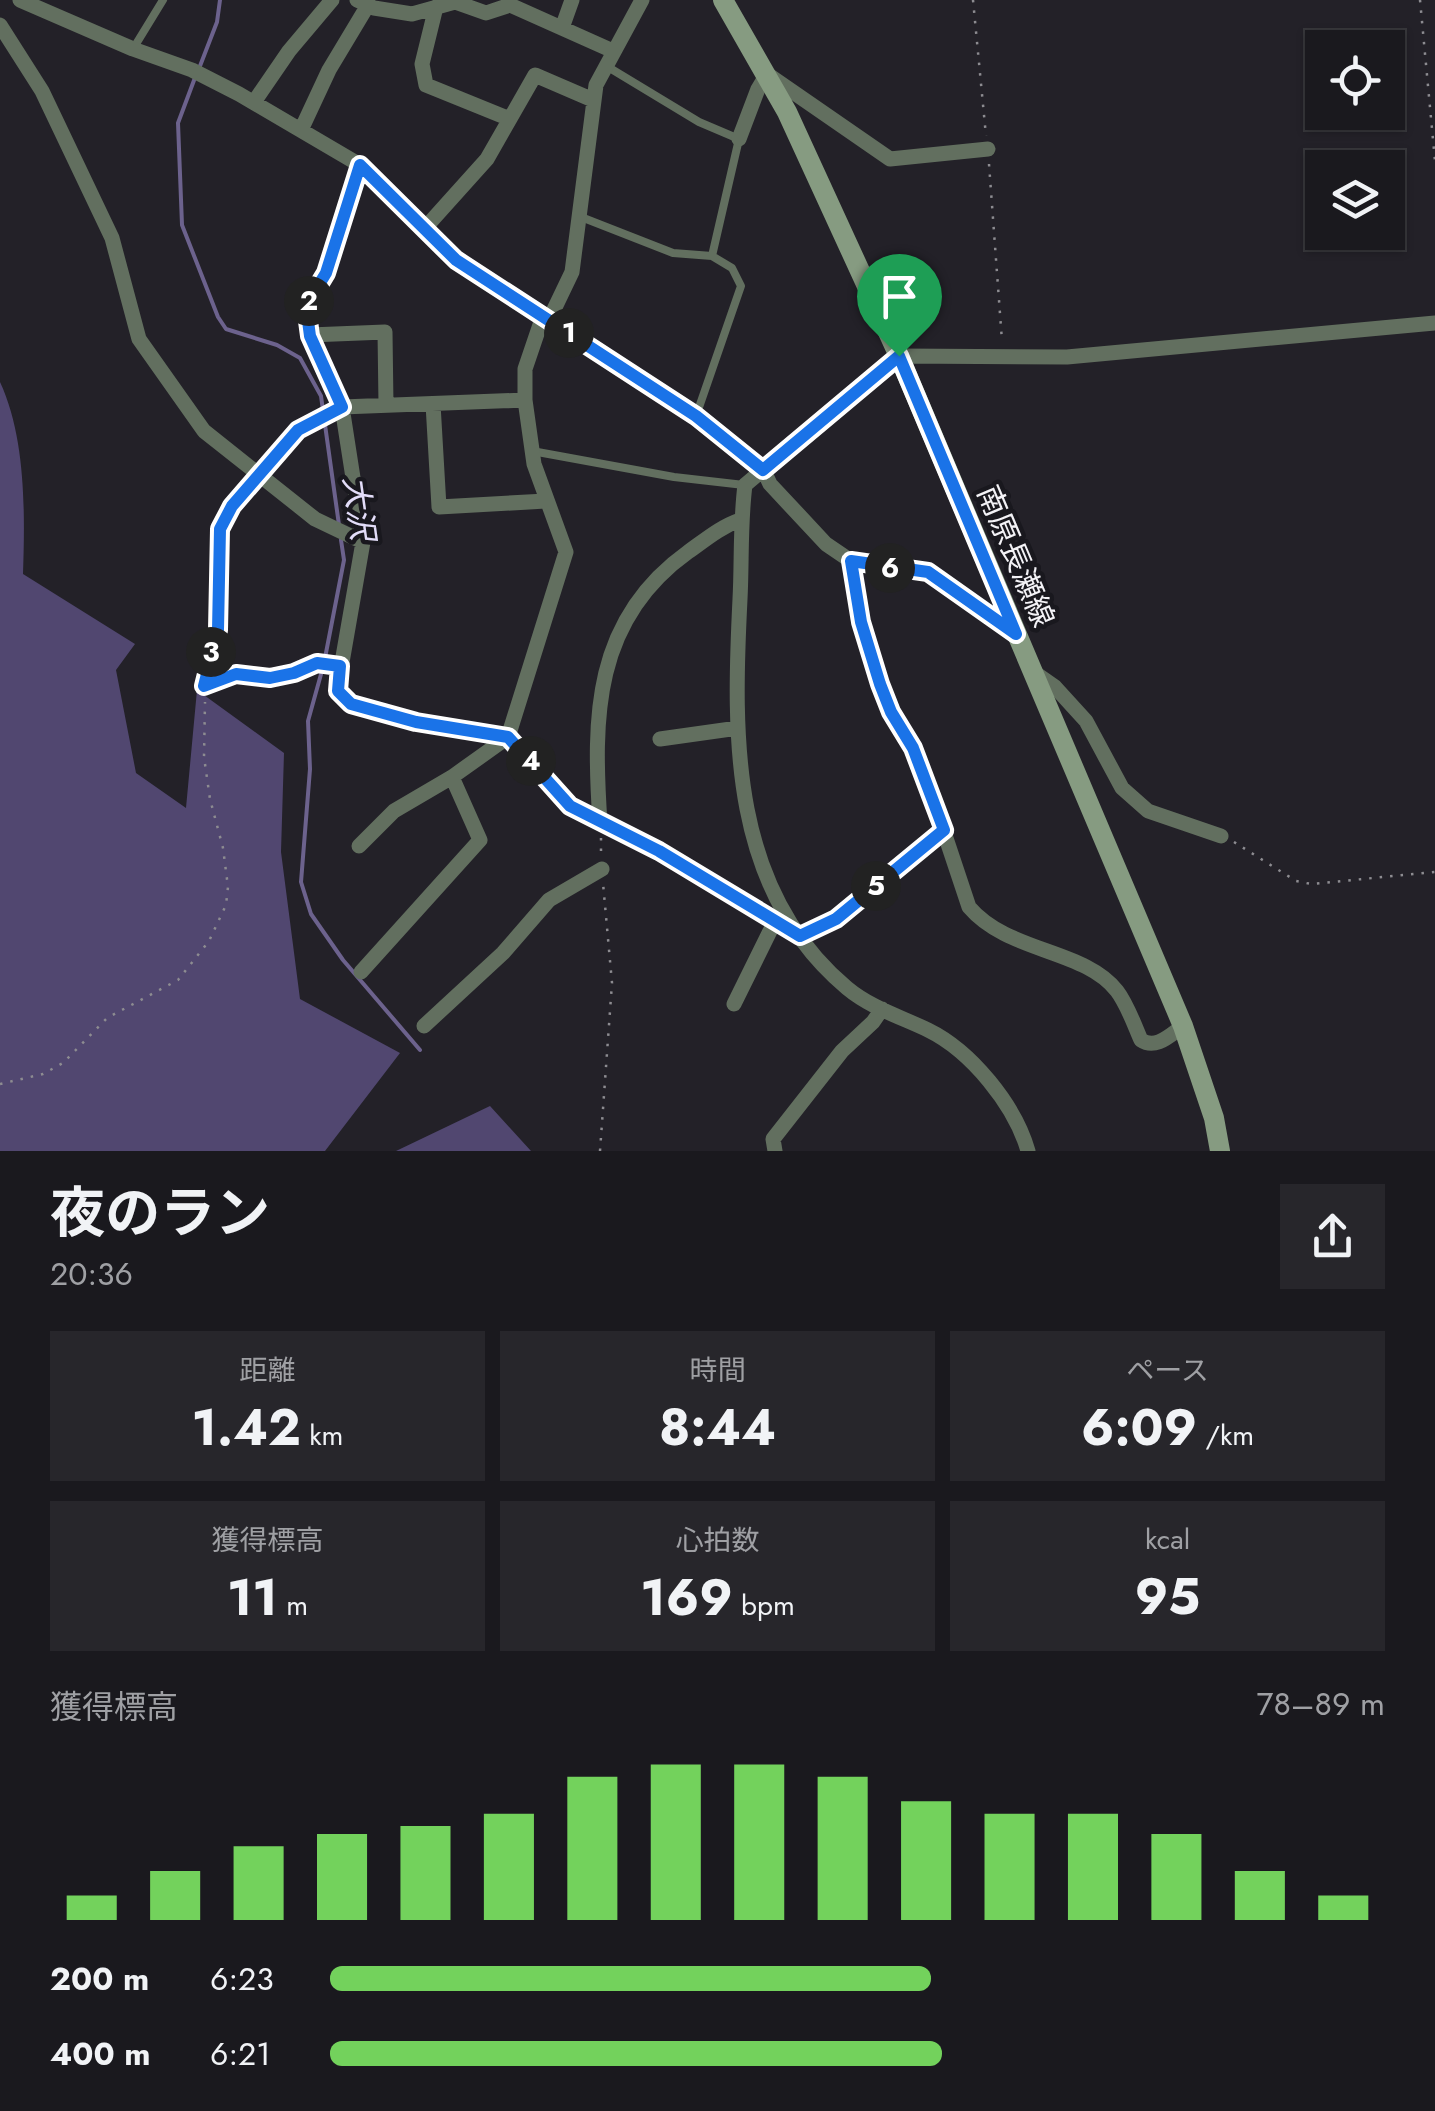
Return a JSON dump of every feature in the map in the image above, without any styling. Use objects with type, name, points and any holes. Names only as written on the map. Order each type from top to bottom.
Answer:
[{"type":"main road","name":"南原長瀬線","points":[[722,0],[768,74],[899,356],[1183,1026],[1214,1118],[1220,1151]]},
{"type":"street","points":[[20,0],[192,70],[360,165],[456,260],[696,416],[763,470],[770,484],[826,544],[851,561],[928,572],[1016,634]]},
{"type":"street","points":[[254,102],[289,51],[332,0]]},
{"type":"street","points":[[562,28],[572,0]]},
{"type":"street","points":[[359,846],[394,811],[452,777],[508,737],[566,552],[532,451],[524,400],[524,369],[572,272],[593,100],[609,58],[642,0]]},
{"type":"street","points":[[301,130],[362,3],[412,14],[455,2],[486,13],[511,3],[562,28],[609,58]]},
{"type":"street","points":[[436,7],[422,64],[426,85],[510,119]]},
{"type":"street","points":[[0,25],[42,91],[112,238],[140,339],[204,431],[315,519],[363,542]]},
{"type":"street","points":[[739,138],[768,74],[890,158],[988,148]]},
{"type":"street","points":[[425,228],[488,160],[535,75],[593,100]]},
{"type":"street","points":[[360,165],[326,273],[306,306],[310,336],[342,407],[363,542],[338,691],[351,704],[416,722],[508,737],[570,806],[631,836],[800,936]]},
{"type":"street","points":[[1028,1151],[1016,1122],[967,1058],[932,1032],[848,989],[800,936],[770,884],[751,836],[740,772],[740,520],[745,486],[899,356],[1067,357],[1435,322]]},
{"type":"street","points":[[310,336],[385,332],[386,405]]},
{"type":"street","points":[[342,407],[524,400]]},
{"type":"street","points":[[432,404],[439,507],[546,501]]},
{"type":"street","points":[[600,824],[595,752],[597,712],[621,627],[659,573],[724,526],[740,520]]},
{"type":"street","points":[[851,561],[861,622],[880,684],[891,712],[913,748],[969,907],[980,920],[1012,940],[1094,973],[1116,990],[1141,1040],[1147,1044],[1158,1043],[1183,1026]]},
{"type":"street","points":[[204,686],[236,674],[270,678],[317,663],[340,666]]},
{"type":"street","points":[[1035,673],[1086,721],[1122,788],[1148,811],[1221,836]]},
{"type":"street","points":[[660,739],[738,728]]},
{"type":"street","points":[[362,972],[480,840],[452,777]]},
{"type":"street","points":[[800,936],[836,919],[944,830]]},
{"type":"street","points":[[424,1026],[504,954],[548,900],[602,869]]},
{"type":"street","points":[[734,1004],[776,919]]},
{"type":"street","points":[[774,1151],[772,1139],[842,1051],[882,1009]]},
{"type":"lane","points":[[133,49],[163,0]]},
{"type":"lane","points":[[609,58],[699,122],[739,138],[712,256]]},
{"type":"lane","points":[[581,217],[673,252],[712,256],[732,268],[741,286],[696,416]]},
{"type":"lane","points":[[532,451],[745,486]]},
{"type":"lane","points":[[204,686],[218,630],[220,529],[257,474]]},
{"type":"path","points":[[973,0],[1003,357]]},
{"type":"path","points":[[1420,0],[1435,161]]},
{"type":"path","points":[[257,474],[298,430],[342,407]]},
{"type":"path","points":[[0,1084],[43,1074],[63,1063],[108,1018],[178,980],[209,941],[226,906],[228,887],[224,848],[210,799],[204,757],[204,686]]},
{"type":"path","points":[[600,824],[612,983],[600,1151]]},
{"type":"path","points":[[1221,836],[1246,847],[1296,881],[1310,884],[1435,872]]},
{"type":"shaded area","points":[[0,382],[19,451],[23,574],[135,644],[116,670],[136,773],[186,808],[197,690],[284,753],[281,852],[300,999],[400,1053],[325,1151],[0,1151]]},
{"type":"shaded area","points":[[490,1106],[531,1151],[396,1151]]},
{"type":"waterway","name":"大沢","points":[[200,66],[217,22],[220,0]]},
{"type":"waterway","name":"大沢","points":[[196,75],[178,123],[182,225],[226,329],[277,345],[300,358],[321,396],[339,525]]},
{"type":"waterway","name":"大沢","points":[[325,658],[344,560],[341,540]]},
{"type":"waterway","name":"大沢","points":[[323,667],[308,721],[310,769],[301,882],[311,914],[343,960],[420,1050]]},
{"type":"route","points":[[360,165],[456,260],[696,416],[763,470],[899,356],[1016,634],[928,572],[851,561],[861,622],[880,684],[891,712],[913,748],[944,830],[836,919],[800,936],[659,851],[570,806],[508,737],[416,722],[351,704],[338,691],[340,666],[317,663],[270,678],[236,674],[204,686],[218,630],[220,529],[257,474],[298,430],[342,407],[310,336],[306,306],[326,273],[360,165]]}]
